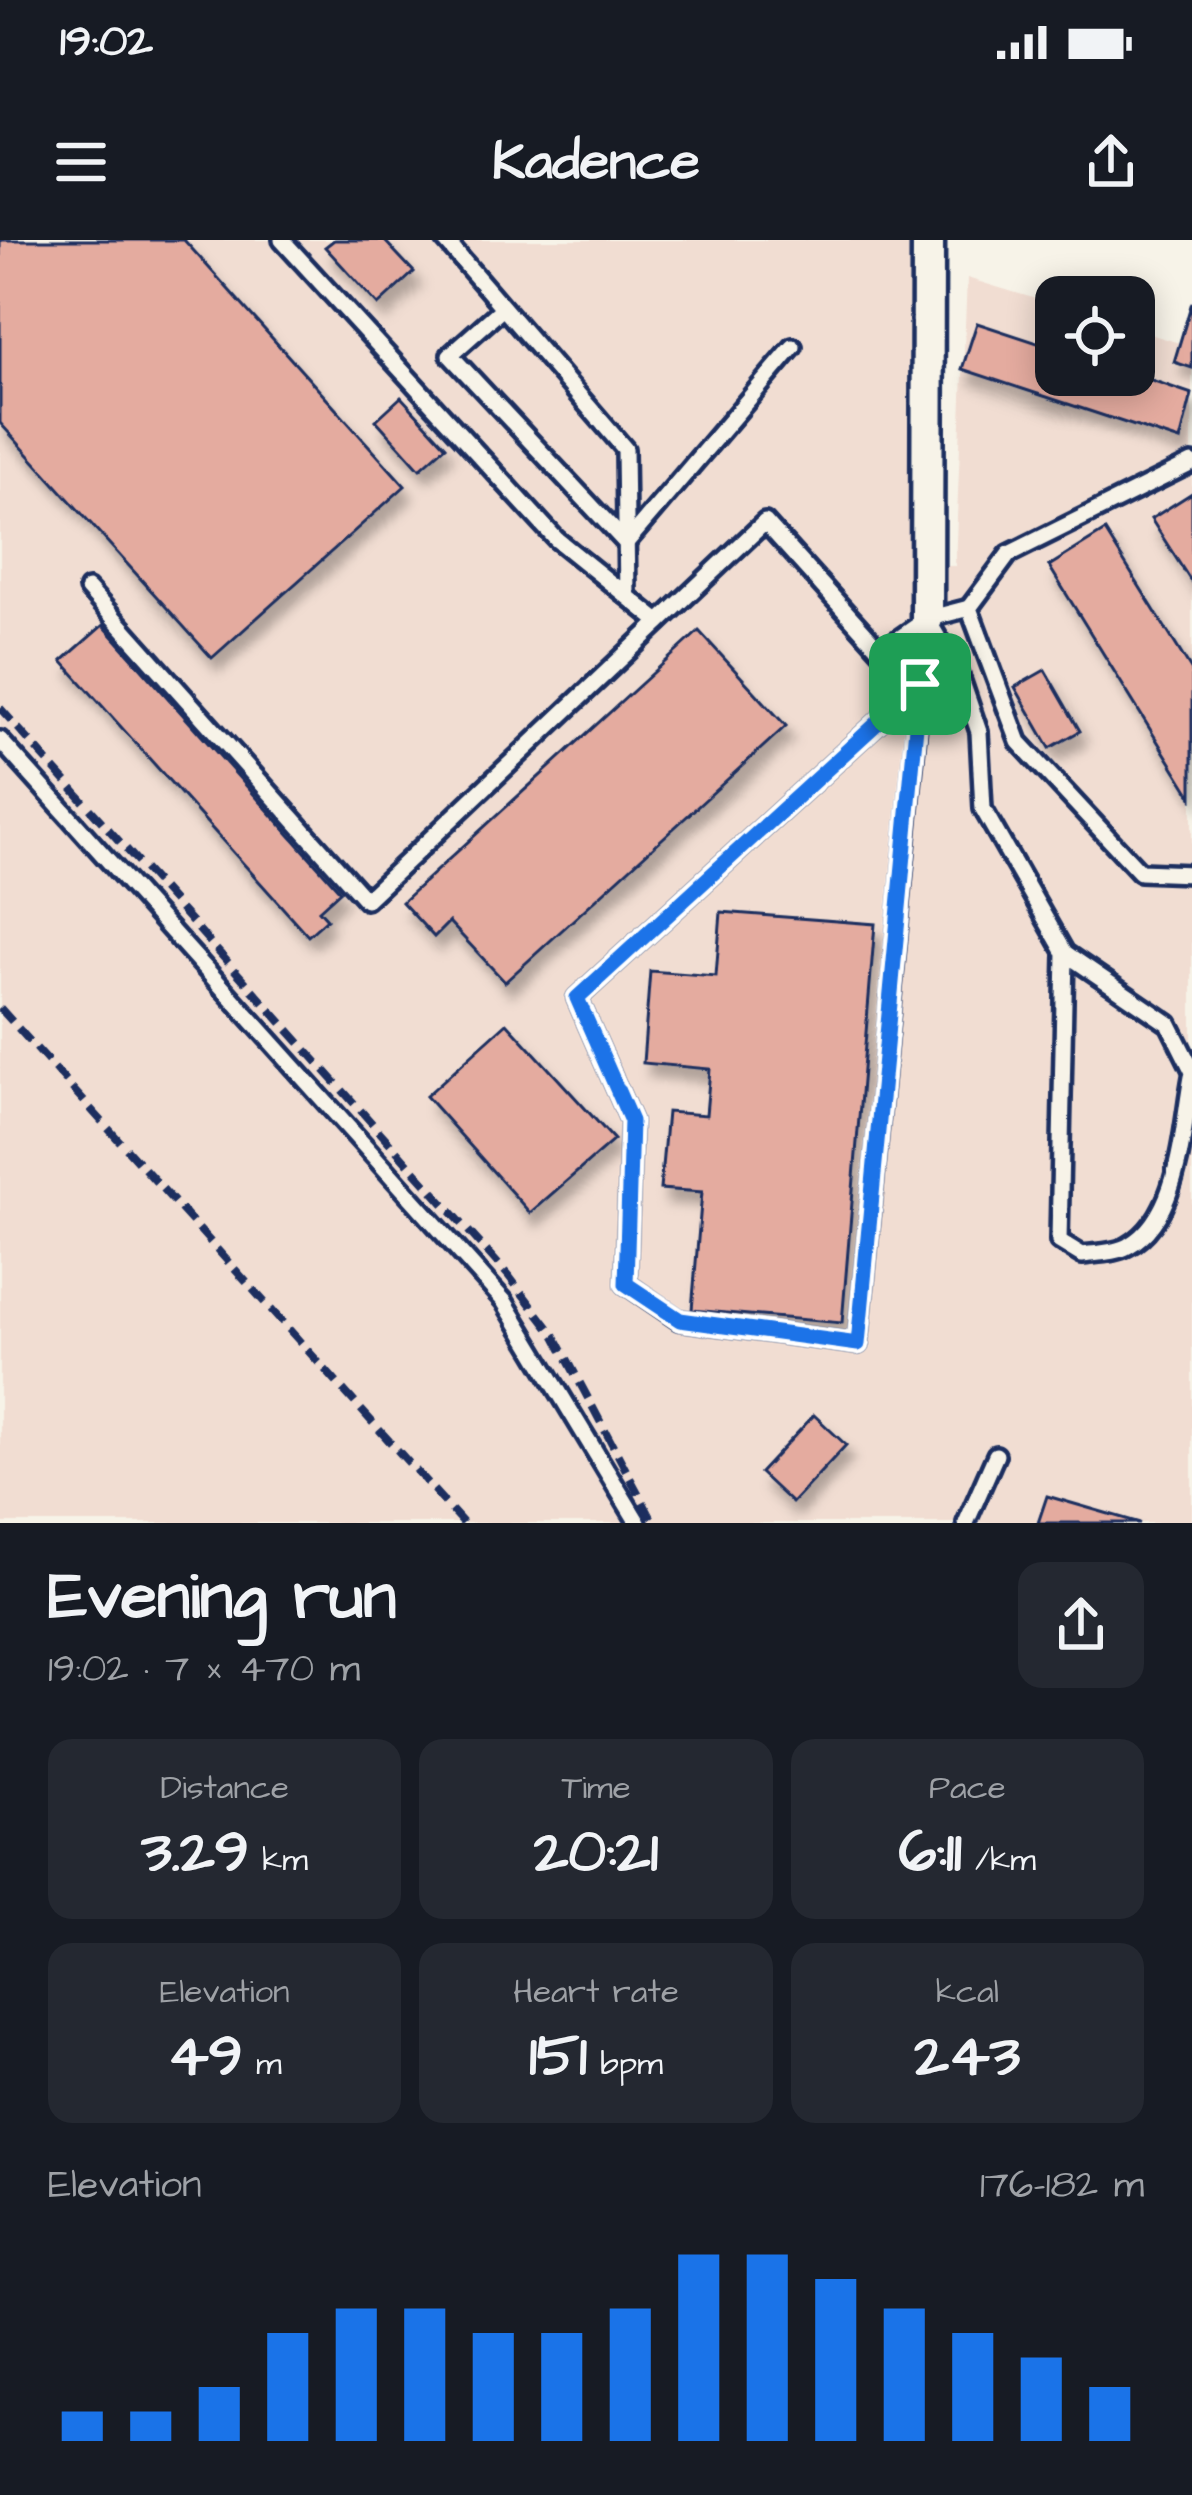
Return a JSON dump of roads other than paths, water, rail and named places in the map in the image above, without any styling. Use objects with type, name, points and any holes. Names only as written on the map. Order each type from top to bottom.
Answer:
[{"type":"street","points":[[927,619],[928,240]]},
{"type":"lane","points":[[445,240],[625,449],[627,596]]},
{"type":"lane","points":[[286,241],[556,539],[659,622]]},
{"type":"lane","points":[[503,308],[450,355],[626,542]]},
{"type":"lane","points":[[626,542],[793,347]]},
{"type":"lane","points":[[88,589],[366,900],[765,522],[881,651],[927,619],[969,608],[1009,554],[1192,463]]},
{"type":"lane","points":[[969,608],[1019,742],[1141,872],[1192,874]]},
{"type":"lane","points":[[920,684],[577,998],[631,1121],[626,1284],[680,1320],[858,1344],[927,619]]},
{"type":"lane","points":[[927,619],[959,673],[979,732],[983,809],[1064,953],[1169,1024],[1192,1073],[1177,1159],[1156,1224],[1125,1248],[1082,1256],[1059,1241],[1064,953]]},
{"type":"lane","points":[[0,740],[504,1301],[638,1523]]},
{"type":"lane","points":[[965,1523],[996,1455]]},
{"type":"railway","points":[[0,708],[508,1275],[555,1336],[654,1523]]},
{"type":"railway","points":[[0,1008],[463,1523]]}]
